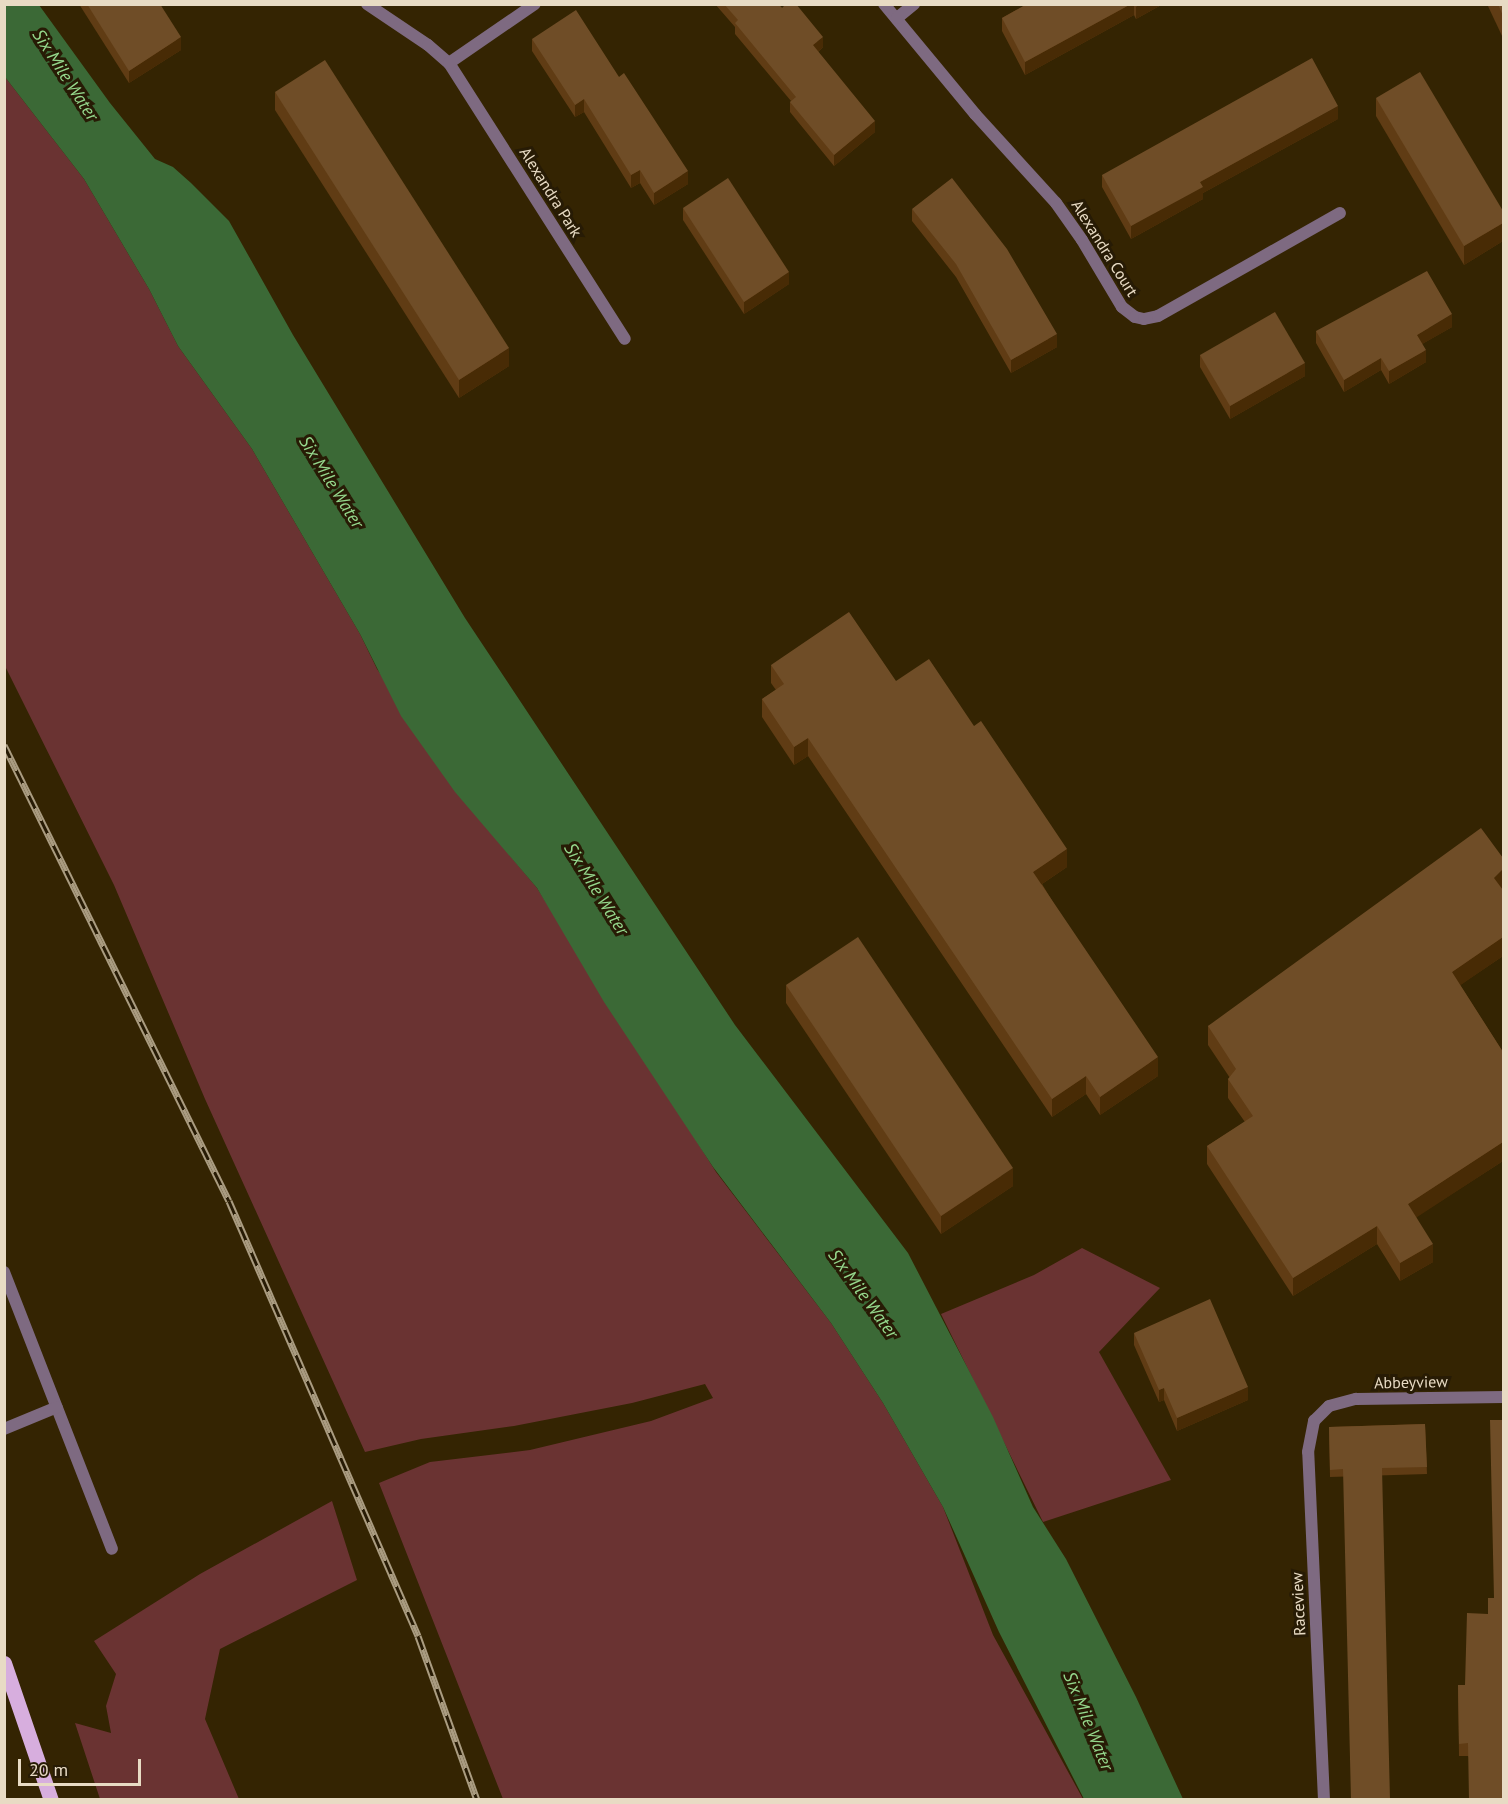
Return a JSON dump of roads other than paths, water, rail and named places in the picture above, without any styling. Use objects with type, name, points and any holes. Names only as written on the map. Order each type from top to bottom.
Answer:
[{"type":"main road","points":[[4,1663],[51,1800]]},
{"type":"street","name":"Alexandra Park","points":[[367,4],[428,45],[449,63],[625,339]]},
{"type":"street","points":[[449,63],[535,4]]},
{"type":"street","name":"Alexandra Court","points":[[884,4],[975,114],[1056,203],[1082,240],[1122,307],[1136,317],[1144,319],[1158,316],[1340,213]]},
{"type":"street","points":[[897,18],[914,4]]},
{"type":"street","points":[[4,1272],[112,1549]]},
{"type":"street","name":"Abbeyview","points":[[1321,1411],[1338,1403],[1356,1399],[1503,1397]]},
{"type":"street","points":[[4,1429],[57,1407]]},
{"type":"street","name":"Raceview","points":[[1321,1411],[1312,1426],[1308,1452],[1324,1800]]},
{"type":"water","name":"Six Mile Water","points":[[5,4],[39,5],[110,103],[155,159],[173,167],[229,221],[293,335],[465,618],[735,1025],[908,1253],[993,1417],[1033,1507],[1066,1559],[1136,1697],[1183,1799],[1084,1799],[999,1632],[943,1507],[883,1403],[831,1323],[713,1167],[604,1002],[537,888],[455,792],[401,716],[360,634],[252,449],[178,346],[149,289],[84,179],[5,77]]},
{"type":"railway","points":[[4,745],[229,1201],[418,1636],[477,1800]]}]
